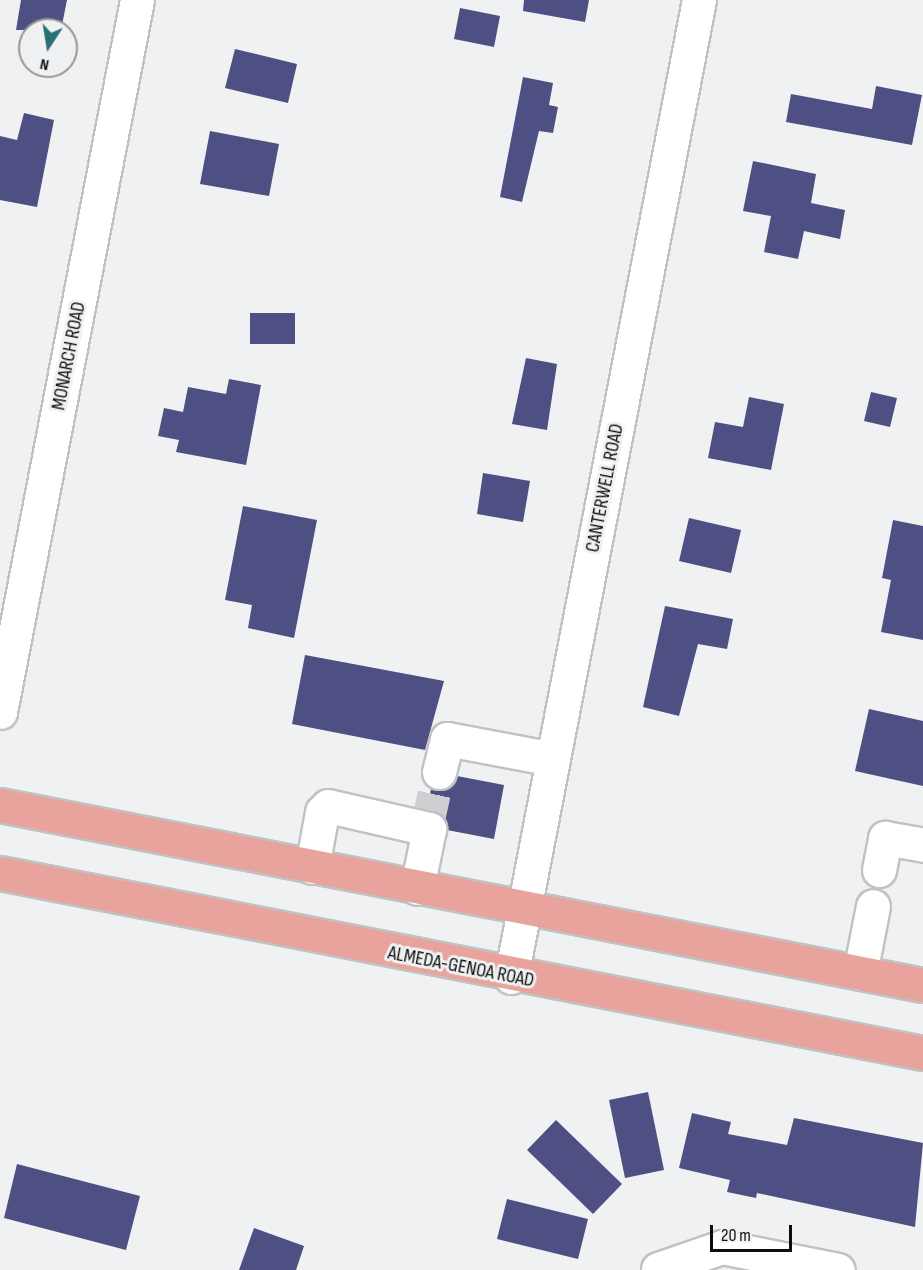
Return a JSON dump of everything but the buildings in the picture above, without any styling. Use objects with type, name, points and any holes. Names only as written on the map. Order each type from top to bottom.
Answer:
[{"type":"main road","points":[[0,805],[923,985]]},
{"type":"main road","name":"ALMEDA-GENOA ROAD","points":[[0,873],[511,977],[923,1053]]},
{"type":"street","name":"MONARCH ROAD","points":[[0,712],[7,634],[137,0]]},
{"type":"street","name":"CANTERWELL ROAD","points":[[511,977],[699,0]]},
{"type":"street","points":[[439,772],[447,739],[553,759]]},
{"type":"street","points":[[312,867],[322,812],[328,807],[427,827],[417,888]]},
{"type":"street","points":[[879,870],[885,838],[923,845]]},
{"type":"street","points":[[860,973],[873,906]]},
{"type":"street","points":[[658,1269],[722,1247],[838,1270]]},
{"type":"tunnel","points":[[427,826],[439,772]]}]
